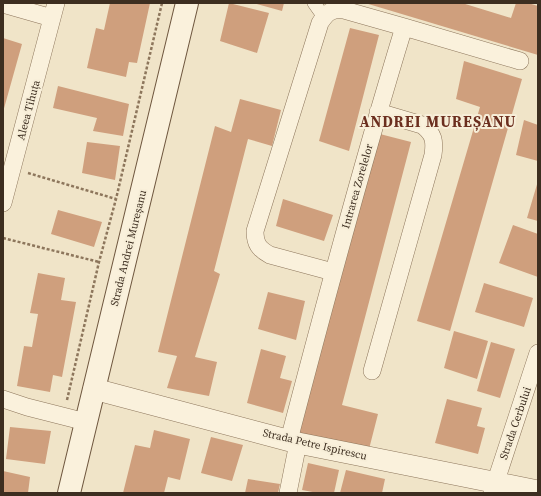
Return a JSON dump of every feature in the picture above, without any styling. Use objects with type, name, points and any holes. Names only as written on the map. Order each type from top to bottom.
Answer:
[{"type":"main road","name":"Strada Andrei Mureșanu","points":[[69,493],[187,3]]},
{"type":"street","points":[[314,3],[324,17]]},
{"type":"street","name":"Aleea Tihuța","points":[[3,4],[54,10],[3,203]]},
{"type":"street","points":[[333,272],[270,255],[264,252],[258,245],[255,238],[255,232],[320,23],[324,17],[330,12],[344,10],[520,61]]},
{"type":"street","name":"Intrarea Zorelelor","points":[[288,493],[294,441],[333,272],[378,112],[404,27]]},
{"type":"street","points":[[372,371],[435,145],[432,136],[422,125],[378,112]]},
{"type":"street","name":"Strada Cerbului","points":[[493,487],[538,353]]},
{"type":"street","name":"Strada Petre Ispirescu","points":[[94,389],[294,441],[493,487],[538,490]]},
{"type":"street","points":[[3,399],[27,407],[86,422]]},
{"type":"path","points":[[63,416],[162,3]]},
{"type":"path","points":[[12,168],[116,199]]},
{"type":"path","points":[[3,238],[99,262]]},
{"type":"building","points":[[110,3],[150,3],[137,63],[129,62],[126,77],[87,68],[96,28],[104,30]]},
{"type":"building","points":[[229,3],[269,13],[257,53],[220,41]]},
{"type":"building","points":[[253,3],[284,3],[282,11]]},
{"type":"building","points":[[365,3],[462,3],[511,18],[516,3],[528,3],[538,6],[538,55]]},
{"type":"building","points":[[350,28],[379,35],[349,151],[319,141]]},
{"type":"building","points":[[3,38],[22,44],[3,112]]},
{"type":"building","points":[[464,61],[522,79],[450,331],[417,321],[480,107],[456,99]]},
{"type":"building","points":[[58,86],[129,104],[123,136],[93,131],[97,118],[53,108]]},
{"type":"building","points":[[240,99],[281,110],[272,146],[248,139],[214,271],[220,274],[195,357],[217,362],[209,396],[167,388],[177,356],[158,352],[215,126],[231,132]]},
{"type":"building","points":[[524,120],[538,125],[538,161],[516,155]]},
{"type":"building","points":[[376,133],[411,142],[342,405],[378,414],[368,453],[298,435]]},
{"type":"building","points":[[87,142],[120,146],[115,180],[82,173]]},
{"type":"building","points":[[538,181],[538,221],[527,218]]},
{"type":"building","points":[[283,199],[333,215],[324,241],[276,226]]},
{"type":"building","points":[[58,210],[102,222],[94,247],[51,234]]},
{"type":"building","points":[[513,225],[538,234],[538,277],[499,263]]},
{"type":"building","points":[[38,273],[65,278],[61,300],[76,302],[62,377],[53,375],[50,392],[17,386],[24,346],[32,347],[38,314],[30,313]]},
{"type":"building","points":[[484,283],[533,298],[524,327],[475,312]]},
{"type":"building","points":[[268,292],[305,301],[296,340],[258,329]]},
{"type":"building","points":[[454,331],[488,341],[477,379],[444,368]]},
{"type":"building","points":[[491,342],[515,349],[500,398],[477,391]]},
{"type":"building","points":[[261,349],[286,356],[280,378],[292,381],[283,413],[247,403]]},
{"type":"building","points":[[447,399],[482,408],[477,426],[485,428],[478,454],[435,443]]},
{"type":"building","points":[[10,427],[51,431],[45,464],[6,459]]},
{"type":"building","points":[[154,430],[190,439],[180,480],[168,477],[164,493],[123,493],[135,445],[150,448]]},
{"type":"building","points":[[211,437],[243,445],[232,481],[201,473]]},
{"type":"building","points":[[308,463],[339,470],[334,493],[318,493],[302,490]]},
{"type":"building","points":[[346,470],[385,479],[382,493],[340,493]]},
{"type":"building","points":[[3,471],[30,477],[28,493],[3,493]]},
{"type":"building","points":[[248,479],[280,484],[278,493],[245,493]]},
{"type":"district","name":"ANDREI MUREȘANU","points":[[438,122]]}]
